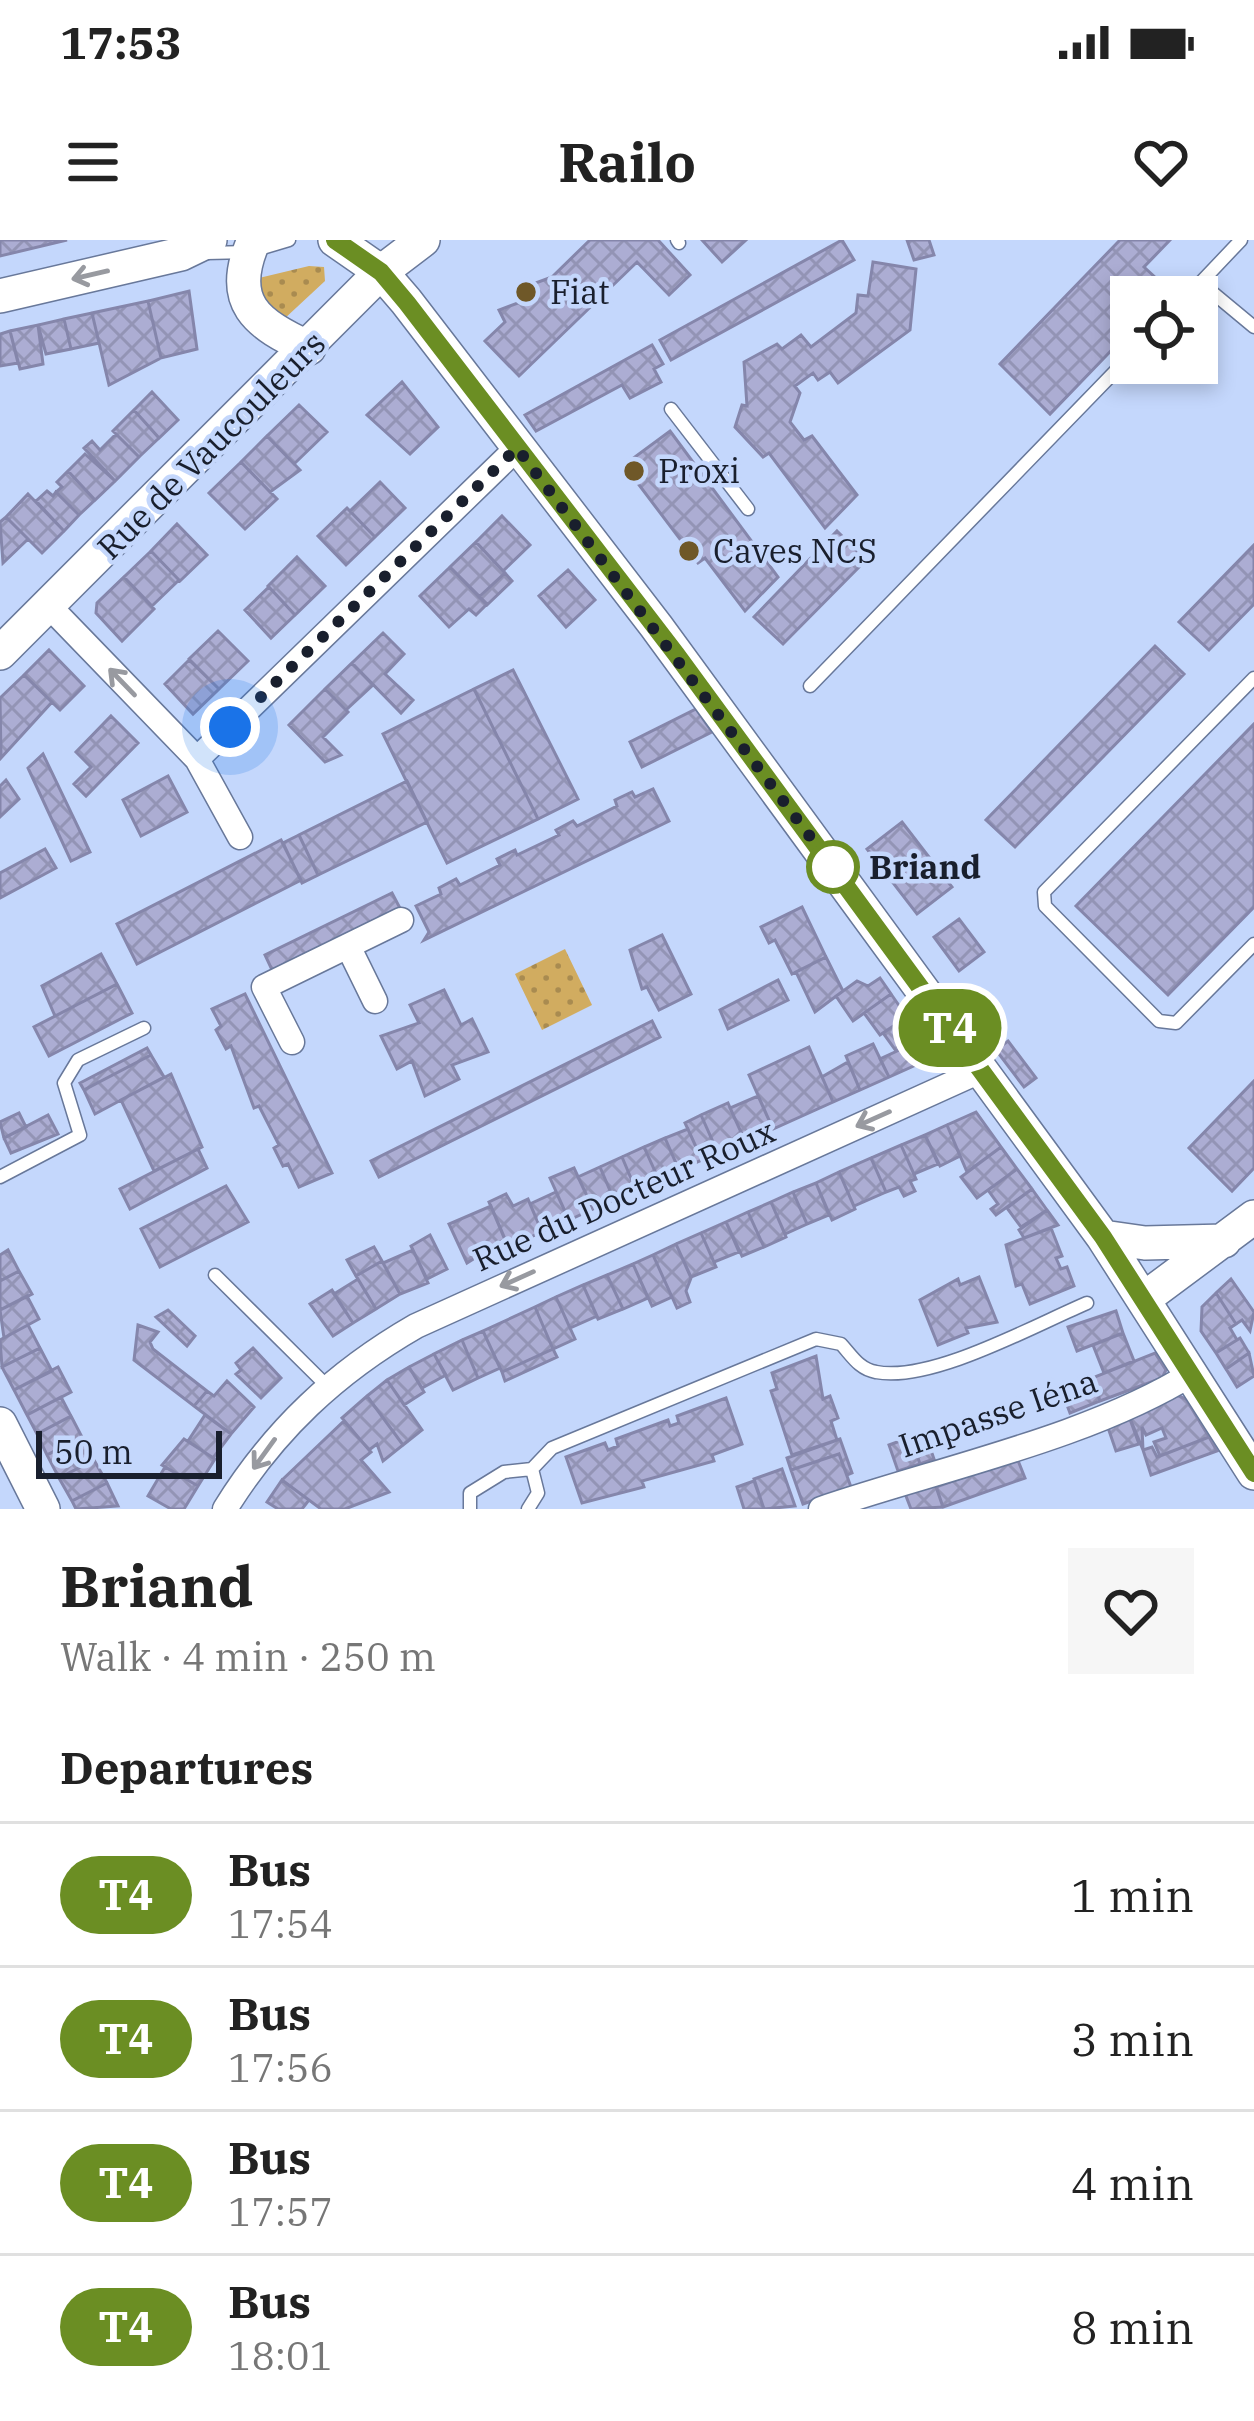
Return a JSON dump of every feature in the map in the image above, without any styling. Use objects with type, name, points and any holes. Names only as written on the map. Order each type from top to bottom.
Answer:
[{"type":"street","points":[[335,240],[387,256],[517,448],[676,654],[1103,1237],[1254,1474]]},
{"type":"street","name":"Rue de Vaucouleurs","points":[[0,653],[309,348],[387,256],[423,240]]},
{"type":"street","points":[[252,246],[246,302],[258,321],[309,348]]},
{"type":"street","points":[[0,296],[195,247]]},
{"type":"street","points":[[196,759],[517,448]]},
{"type":"street","points":[[48,605],[196,759],[240,837]]},
{"type":"street","points":[[292,1042],[264,988],[401,920]]},
{"type":"street","points":[[348,946],[374,1001]]},
{"type":"street","name":"Rue du Docteur Roux","points":[[225,1509],[278,1435],[318,1394],[416,1325],[980,1071]]},
{"type":"street","points":[[1145,1298],[1254,1217]]},
{"type":"street","points":[[1103,1237],[1145,1243],[1226,1240]]},
{"type":"street","name":"Impasse Iéna","points":[[821,1509],[1034,1439],[1160,1392],[1193,1373]]},
{"type":"street","points":[[0,1424],[43,1509]]},
{"type":"lane","points":[[195,247],[289,240]]},
{"type":"lane","points":[[1208,276],[1241,240]]},
{"type":"lane","points":[[1218,297],[1254,327]]},
{"type":"lane","points":[[810,686],[1110,377]]},
{"type":"lane","points":[[670,409],[748,509]]},
{"type":"lane","points":[[1254,678],[1044,892],[1045,907],[1160,1021],[1176,1023],[1254,944]]},
{"type":"lane","points":[[0,1177],[80,1135],[64,1083],[78,1060],[144,1028]]},
{"type":"lane","points":[[215,1275],[318,1394]]},
{"type":"lane","points":[[470,1509],[470,1493],[504,1472],[532,1469],[552,1448],[816,1339],[841,1344],[860,1367],[879,1373],[927,1369],[1087,1304]]},
{"type":"lane","points":[[528,1509],[538,1493],[532,1469]]},
{"type":"shaded area","points":[[324,267],[325,281],[283,320],[264,306],[259,278]]},
{"type":"shaded area","points":[[565,949],[592,1005],[542,1030],[515,974]]},
{"type":"building","points":[[0,240],[67,240],[0,256]]},
{"type":"building","points":[[590,240],[658,240],[690,275],[669,295],[637,262],[519,376],[485,341],[505,322],[499,310],[529,299],[525,287],[552,277]]},
{"type":"building","points":[[702,240],[746,240],[722,262]]},
{"type":"building","points":[[842,240],[854,260],[671,360],[660,340]]},
{"type":"building","points":[[907,240],[929,240],[934,255],[914,260]]},
{"type":"building","points":[[1120,240],[1170,240],[1144,267],[1154,276],[1110,276],[1110,352],[1050,414],[1000,364]]},
{"type":"building","points":[[873,262],[916,269],[910,330],[838,383],[830,372],[818,380],[813,373],[795,386],[800,393],[790,422],[804,440],[812,436],[857,495],[825,528],[769,453],[763,457],[735,427],[742,405],[747,406],[744,362],[777,344],[782,349],[801,335],[811,347],[856,313],[858,295],[868,296]]},
{"type":"building","points":[[189,291],[197,349],[161,358],[148,301]]},
{"type":"building","points":[[148,301],[161,358],[109,385],[92,313]]},
{"type":"building","points":[[92,313],[99,343],[71,349],[64,319]]},
{"type":"building","points":[[64,319],[71,349],[46,354],[38,325]]},
{"type":"building","points":[[38,325],[43,364],[20,369],[10,331]]},
{"type":"building","points":[[10,331],[18,363],[0,366],[0,334]]},
{"type":"building","points":[[652,345],[663,364],[654,369],[661,382],[630,398],[622,385],[536,431],[525,415]]},
{"type":"building","points":[[402,382],[438,427],[410,454],[367,415]]},
{"type":"building","points":[[152,392],[178,420],[159,438],[134,410]]},
{"type":"building","points":[[299,405],[327,432],[294,464],[267,436]]},
{"type":"building","points":[[134,410],[159,438],[139,457],[113,431]]},
{"type":"building","points":[[670,431],[778,577],[745,611],[705,558],[698,563],[624,465]]},
{"type":"building","points":[[116,434],[139,457],[115,481],[84,448],[92,441],[100,450]]},
{"type":"building","points":[[267,436],[300,470],[270,492],[241,462]]},
{"type":"building","points":[[85,454],[115,481],[95,500],[68,471]]},
{"type":"building","points":[[241,462],[277,499],[245,529],[209,493]]},
{"type":"building","points":[[68,471],[95,500],[79,515],[56,492],[62,487],[57,482]]},
{"type":"building","points":[[380,482],[405,508],[375,537],[350,511]]},
{"type":"building","points":[[47,491],[53,496],[56,492],[79,515],[64,531],[36,501]]},
{"type":"building","points":[[28,494],[64,531],[42,553],[6,517]]},
{"type":"building","points":[[347,508],[375,537],[346,565],[318,536]]},
{"type":"building","points":[[502,516],[530,545],[503,571],[476,542]]},
{"type":"building","points":[[6,517],[28,539],[3,563],[0,522]]},
{"type":"building","points":[[177,524],[207,555],[180,581],[151,551]]},
{"type":"building","points":[[837,531],[866,560],[783,644],[754,617]]},
{"type":"building","points":[[476,542],[505,573],[479,597],[450,567]]},
{"type":"building","points":[[1254,545],[1254,604],[1209,650],[1179,622]]},
{"type":"building","points":[[151,551],[179,580],[152,606],[124,577]]},
{"type":"building","points":[[297,557],[325,586],[295,615],[268,586]]},
{"type":"building","points":[[450,567],[487,604],[476,615],[469,609],[449,627],[420,596]]},
{"type":"building","points":[[568,570],[595,600],[566,627],[539,596]]},
{"type":"building","points":[[505,573],[512,581],[487,605],[479,597]]},
{"type":"building","points":[[124,577],[154,609],[122,641],[96,613],[97,603]]},
{"type":"building","points":[[269,587],[295,615],[271,638],[245,610]]},
{"type":"building","points":[[218,631],[248,661],[219,689],[189,659]]},
{"type":"building","points":[[383,633],[404,654],[385,674],[413,700],[401,713],[352,663]]},
{"type":"building","points":[[1155,646],[1184,674],[1015,847],[986,820]]},
{"type":"building","points":[[49,650],[84,686],[60,710],[24,675]]},
{"type":"building","points":[[189,660],[219,689],[193,714],[165,684]]},
{"type":"building","points":[[352,663],[373,685],[346,710],[325,689]]},
{"type":"building","points":[[513,670],[578,799],[538,819],[474,689]]},
{"type":"building","points":[[24,675],[52,702],[1,758],[0,698]]},
{"type":"building","points":[[325,689],[348,712],[323,737],[341,755],[325,762],[289,725]]},
{"type":"building","points":[[474,689],[538,819],[447,863],[383,734]]},
{"type":"building","points":[[696,709],[712,732],[642,767],[630,742]]},
{"type":"building","points":[[111,716],[138,743],[86,796],[74,784],[91,767],[76,752]]},
{"type":"building","points":[[1254,724],[1254,907],[1168,995],[1076,906]]},
{"type":"building","points":[[43,754],[90,852],[71,861],[28,768]]},
{"type":"building","points":[[168,776],[187,812],[141,836],[123,800]]},
{"type":"building","points":[[6,780],[19,799],[0,817],[0,786]]},
{"type":"building","points":[[407,781],[427,822],[318,875],[299,835]]},
{"type":"building","points":[[653,789],[669,821],[424,940],[429,932],[416,906],[441,894],[439,888],[456,879],[460,885],[500,865],[497,859],[559,835],[556,830],[573,821],[577,826],[617,806],[615,800],[632,792],[635,797]]},
{"type":"building","points":[[902,822],[952,887],[917,914],[867,849]]},
{"type":"building","points":[[299,835],[318,875],[302,883],[283,843]]},
{"type":"building","points":[[281,840],[301,880],[137,964],[117,924]]},
{"type":"building","points":[[45,849],[56,868],[0,898],[0,873]]},
{"type":"building","points":[[392,893],[401,910],[273,972],[265,955]]},
{"type":"building","points":[[802,907],[826,957],[792,974],[775,940],[769,943],[761,927]]},
{"type":"building","points":[[959,919],[984,952],[959,971],[934,937]]},
{"type":"building","points":[[662,935],[691,994],[659,1010],[647,987],[642,989],[630,950]]},
{"type":"building","points":[[101,954],[117,984],[55,1016],[42,986]]},
{"type":"building","points":[[826,957],[843,991],[815,1012],[796,972]]},
{"type":"building","points":[[880,978],[891,994],[853,1021],[836,996],[857,981],[868,986]]},
{"type":"building","points":[[778,980],[788,1000],[728,1029],[720,1010]]},
{"type":"building","points":[[117,984],[132,1013],[49,1056],[34,1027]]},
{"type":"building","points":[[444,990],[461,1025],[472,1019],[488,1052],[452,1065],[459,1079],[425,1096],[412,1061],[397,1069],[381,1036],[419,1023],[410,1005]]},
{"type":"building","points":[[245,994],[332,1173],[299,1187],[274,1148],[279,1145],[259,1106],[254,1108],[231,1046],[226,1049],[216,1030],[221,1026],[212,1009]]},
{"type":"building","points":[[891,994],[907,1017],[880,1035],[864,1013]]},
{"type":"building","points":[[907,1017],[923,1039],[896,1051],[883,1033]]},
{"type":"building","points":[[652,1021],[660,1037],[379,1177],[371,1161]]},
{"type":"building","points":[[923,1039],[936,1056],[889,1077],[880,1059]]},
{"type":"building","points":[[1008,1041],[1036,1078],[1024,1087],[996,1050]]},
{"type":"building","points":[[873,1044],[889,1077],[860,1090],[846,1056]]},
{"type":"building","points":[[809,1047],[833,1102],[773,1129],[749,1075]]},
{"type":"building","points":[[147,1048],[151,1055],[84,1090],[80,1083]]},
{"type":"building","points":[[151,1055],[164,1077],[95,1114],[84,1090]]},
{"type":"building","points":[[848,1062],[860,1090],[833,1102],[822,1077]]},
{"type":"building","points":[[171,1074],[202,1147],[154,1171],[121,1100]]},
{"type":"building","points":[[1254,1081],[1254,1168],[1232,1191],[1189,1148]]},
{"type":"building","points":[[758,1096],[773,1129],[745,1141],[730,1108]]},
{"type":"building","points":[[728,1103],[745,1141],[718,1153],[701,1115]]},
{"type":"building","points":[[976,1112],[1001,1147],[967,1172],[947,1125]]},
{"type":"building","points":[[19,1113],[26,1127],[4,1138],[0,1122]]},
{"type":"building","points":[[48,1115],[58,1134],[11,1153],[4,1138]]},
{"type":"building","points":[[701,1115],[718,1153],[702,1160],[685,1123]]},
{"type":"building","points":[[947,1125],[960,1156],[940,1166],[925,1135]]},
{"type":"building","points":[[688,1129],[702,1160],[679,1170],[665,1138]]},
{"type":"building","points":[[925,1135],[938,1164],[914,1174],[901,1145]]},
{"type":"building","points":[[665,1138],[679,1170],[659,1180],[644,1147]]},
{"type":"building","points":[[901,1145],[916,1179],[910,1181],[915,1191],[904,1196],[899,1187],[886,1192],[871,1158]]},
{"type":"building","points":[[644,1147],[659,1180],[636,1190],[622,1157]]},
{"type":"building","points":[[1001,1147],[1017,1169],[977,1198],[961,1177]]},
{"type":"building","points":[[198,1149],[207,1168],[130,1209],[120,1189]]},
{"type":"building","points":[[622,1157],[636,1190],[614,1200],[600,1167]]},
{"type":"building","points":[[871,1158],[886,1192],[854,1206],[839,1172]]},
{"type":"building","points":[[600,1167],[614,1200],[593,1209],[578,1177]]},
{"type":"building","points":[[574,1168],[593,1209],[569,1220],[550,1178]]},
{"type":"building","points":[[1017,1169],[1032,1189],[996,1215],[991,1209],[998,1204],[988,1190]]},
{"type":"building","points":[[839,1172],[855,1209],[832,1220],[816,1183]]},
{"type":"building","points":[[816,1183],[829,1215],[807,1224],[793,1192]]},
{"type":"building","points":[[226,1186],[248,1222],[160,1267],[141,1229]]},
{"type":"building","points":[[1032,1189],[1047,1210],[1021,1227],[1007,1208]]},
{"type":"building","points":[[556,1192],[569,1220],[542,1232],[530,1204]]},
{"type":"building","points":[[793,1192],[807,1224],[785,1234],[771,1202]]},
{"type":"building","points":[[506,1194],[513,1206],[528,1199],[542,1232],[508,1247],[489,1202]]},
{"type":"building","points":[[771,1202],[786,1237],[764,1247],[748,1212]]},
{"type":"building","points":[[491,1206],[505,1239],[467,1263],[449,1224]]},
{"type":"building","points":[[1047,1210],[1058,1225],[1024,1238],[1019,1230]]},
{"type":"building","points":[[748,1212],[764,1247],[742,1256],[726,1222]]},
{"type":"building","points":[[726,1222],[739,1252],[714,1262],[701,1233]]},
{"type":"building","points":[[1051,1228],[1062,1256],[1056,1258],[1061,1269],[1067,1267],[1074,1286],[1030,1304],[1022,1284],[1016,1286],[1006,1245]]},
{"type":"building","points":[[701,1233],[716,1267],[691,1277],[676,1244]]},
{"type":"building","points":[[430,1235],[447,1269],[427,1279],[411,1246]]},
{"type":"building","points":[[676,1244],[691,1278],[686,1291],[690,1302],[677,1308],[653,1255]]},
{"type":"building","points":[[374,1247],[382,1261],[356,1276],[347,1260]]},
{"type":"building","points":[[8,1250],[19,1271],[0,1281],[0,1255]]},
{"type":"building","points":[[413,1250],[428,1283],[400,1294],[383,1263]]},
{"type":"building","points":[[653,1255],[672,1297],[652,1306],[633,1264]]},
{"type":"building","points":[[382,1261],[400,1294],[376,1309],[356,1276]]},
{"type":"building","points":[[633,1264],[648,1298],[623,1309],[607,1275]]},
{"type":"building","points":[[19,1271],[32,1294],[0,1310],[0,1281]]},
{"type":"building","points":[[607,1275],[623,1309],[598,1319],[583,1285]]},
{"type":"building","points":[[979,1277],[997,1322],[966,1328],[968,1333],[938,1345],[920,1300],[958,1279],[960,1285]]},
{"type":"building","points":[[358,1279],[376,1309],[353,1323],[334,1294]]},
{"type":"building","points":[[1231,1279],[1254,1312],[1250,1331],[1242,1320],[1236,1324],[1216,1293]]},
{"type":"building","points":[[583,1285],[597,1316],[570,1328],[556,1297]]},
{"type":"building","points":[[332,1290],[353,1323],[333,1336],[310,1304]]},
{"type":"building","points":[[1216,1293],[1236,1324],[1230,1328],[1237,1340],[1216,1353],[1201,1331],[1202,1307]]},
{"type":"building","points":[[27,1296],[39,1319],[4,1338],[0,1310]]},
{"type":"building","points":[[556,1297],[575,1339],[553,1349],[535,1307]]},
{"type":"building","points":[[535,1307],[553,1349],[502,1372],[483,1331]]},
{"type":"building","points":[[168,1310],[195,1336],[187,1346],[156,1317]]},
{"type":"building","points":[[1116,1311],[1123,1333],[1077,1351],[1068,1327]]},
{"type":"building","points":[[28,1325],[40,1348],[2,1367],[0,1340]]},
{"type":"building","points":[[138,1325],[158,1332],[150,1342],[153,1349],[207,1391],[194,1406],[134,1360]]},
{"type":"building","points":[[483,1331],[500,1368],[478,1378],[462,1340]]},
{"type":"building","points":[[1123,1333],[1134,1361],[1104,1373],[1093,1345]]},
{"type":"building","points":[[1240,1338],[1249,1353],[1226,1369],[1216,1353]]},
{"type":"building","points":[[462,1340],[478,1378],[453,1390],[434,1354]]},
{"type":"building","points":[[40,1348],[52,1371],[14,1390],[2,1367]]},
{"type":"building","points":[[253,1348],[281,1378],[261,1398],[236,1374],[241,1370],[236,1363]]},
{"type":"building","points":[[553,1349],[557,1357],[505,1381],[502,1372]]},
{"type":"building","points":[[1155,1353],[1166,1370],[1162,1378],[1100,1401],[1092,1378]]},
{"type":"building","points":[[1249,1353],[1254,1376],[1237,1387],[1226,1369]]},
{"type":"building","points":[[434,1354],[446,1375],[422,1388],[409,1367]]},
{"type":"building","points":[[816,1356],[823,1399],[830,1396],[838,1418],[831,1421],[837,1440],[792,1455],[771,1391],[777,1389],[772,1373]]},
{"type":"building","points":[[58,1367],[71,1392],[27,1415],[14,1390]]},
{"type":"building","points":[[409,1367],[424,1392],[404,1405],[387,1380]]},
{"type":"building","points":[[1092,1378],[1100,1401],[1070,1413],[1061,1389]]},
{"type":"building","points":[[387,1380],[422,1430],[403,1445],[367,1396]]},
{"type":"building","points":[[227,1381],[254,1407],[231,1434],[194,1406],[207,1391],[214,1396]]},
{"type":"building","points":[[1174,1394],[1186,1399],[1209,1437],[1160,1456],[1154,1442],[1166,1438],[1162,1428],[1146,1435],[1142,1427],[1143,1450],[1127,1411]]},
{"type":"building","points":[[367,1396],[403,1445],[383,1461],[377,1444],[369,1450],[342,1418]]},
{"type":"building","points":[[61,1397],[71,1416],[37,1434],[27,1415]]},
{"type":"building","points":[[726,1398],[742,1444],[712,1455],[714,1461],[642,1481],[644,1487],[582,1503],[566,1457],[605,1443],[608,1450],[618,1446],[616,1439],[668,1420],[670,1426],[679,1423],[677,1416]]},
{"type":"building","points":[[1127,1411],[1139,1444],[1116,1451],[1105,1419]]},
{"type":"building","points":[[205,1415],[231,1434],[213,1458],[188,1441]]},
{"type":"building","points":[[71,1416],[82,1437],[47,1455],[37,1434]]},
{"type":"building","points":[[344,1421],[371,1452],[361,1460],[389,1492],[345,1509],[321,1509],[282,1480]]},
{"type":"building","points":[[925,1433],[934,1459],[920,1464],[911,1437]]},
{"type":"building","points":[[82,1437],[94,1460],[59,1478],[47,1455]]},
{"type":"building","points":[[911,1437],[920,1464],[898,1471],[889,1445]]},
{"type":"building","points":[[1209,1437],[1217,1451],[1151,1475],[1143,1450],[1152,1447],[1157,1457]]},
{"type":"building","points":[[184,1439],[215,1459],[198,1486],[162,1465]]},
{"type":"building","points":[[840,1439],[852,1473],[847,1475],[839,1454],[791,1470],[787,1458]]},
{"type":"building","points":[[839,1454],[851,1487],[803,1504],[791,1470]]},
{"type":"building","points":[[1017,1458],[1025,1478],[943,1507],[936,1487]]},
{"type":"building","points":[[94,1460],[107,1483],[72,1501],[59,1478]]},
{"type":"building","points":[[165,1467],[198,1486],[184,1509],[171,1509],[148,1496]]},
{"type":"building","points":[[782,1469],[795,1506],[764,1509],[754,1479]]},
{"type":"building","points":[[282,1480],[309,1500],[302,1509],[278,1509],[267,1502]]},
{"type":"building","points":[[934,1480],[943,1507],[911,1509],[904,1491]]},
{"type":"building","points":[[754,1481],[764,1509],[744,1509],[737,1487]]},
{"type":"building","points":[[107,1483],[118,1506],[76,1509],[72,1501]]},
{"type":"bus line","name":"T4","points":[[335,240],[381,272],[407,303],[676,654],[1103,1237],[1180,1350],[1254,1473]]},
{"type":"place","name":"Fiat","points":[[526,292]]},
{"type":"place","name":"Proxi","points":[[634,471]]},
{"type":"place","name":"Caves NCS","points":[[689,551]]},
{"type":"place","name":"Briand","points":[[833,867]]},
{"type":"route","points":[[230,727],[517,448],[656,626],[833,867]]}]
